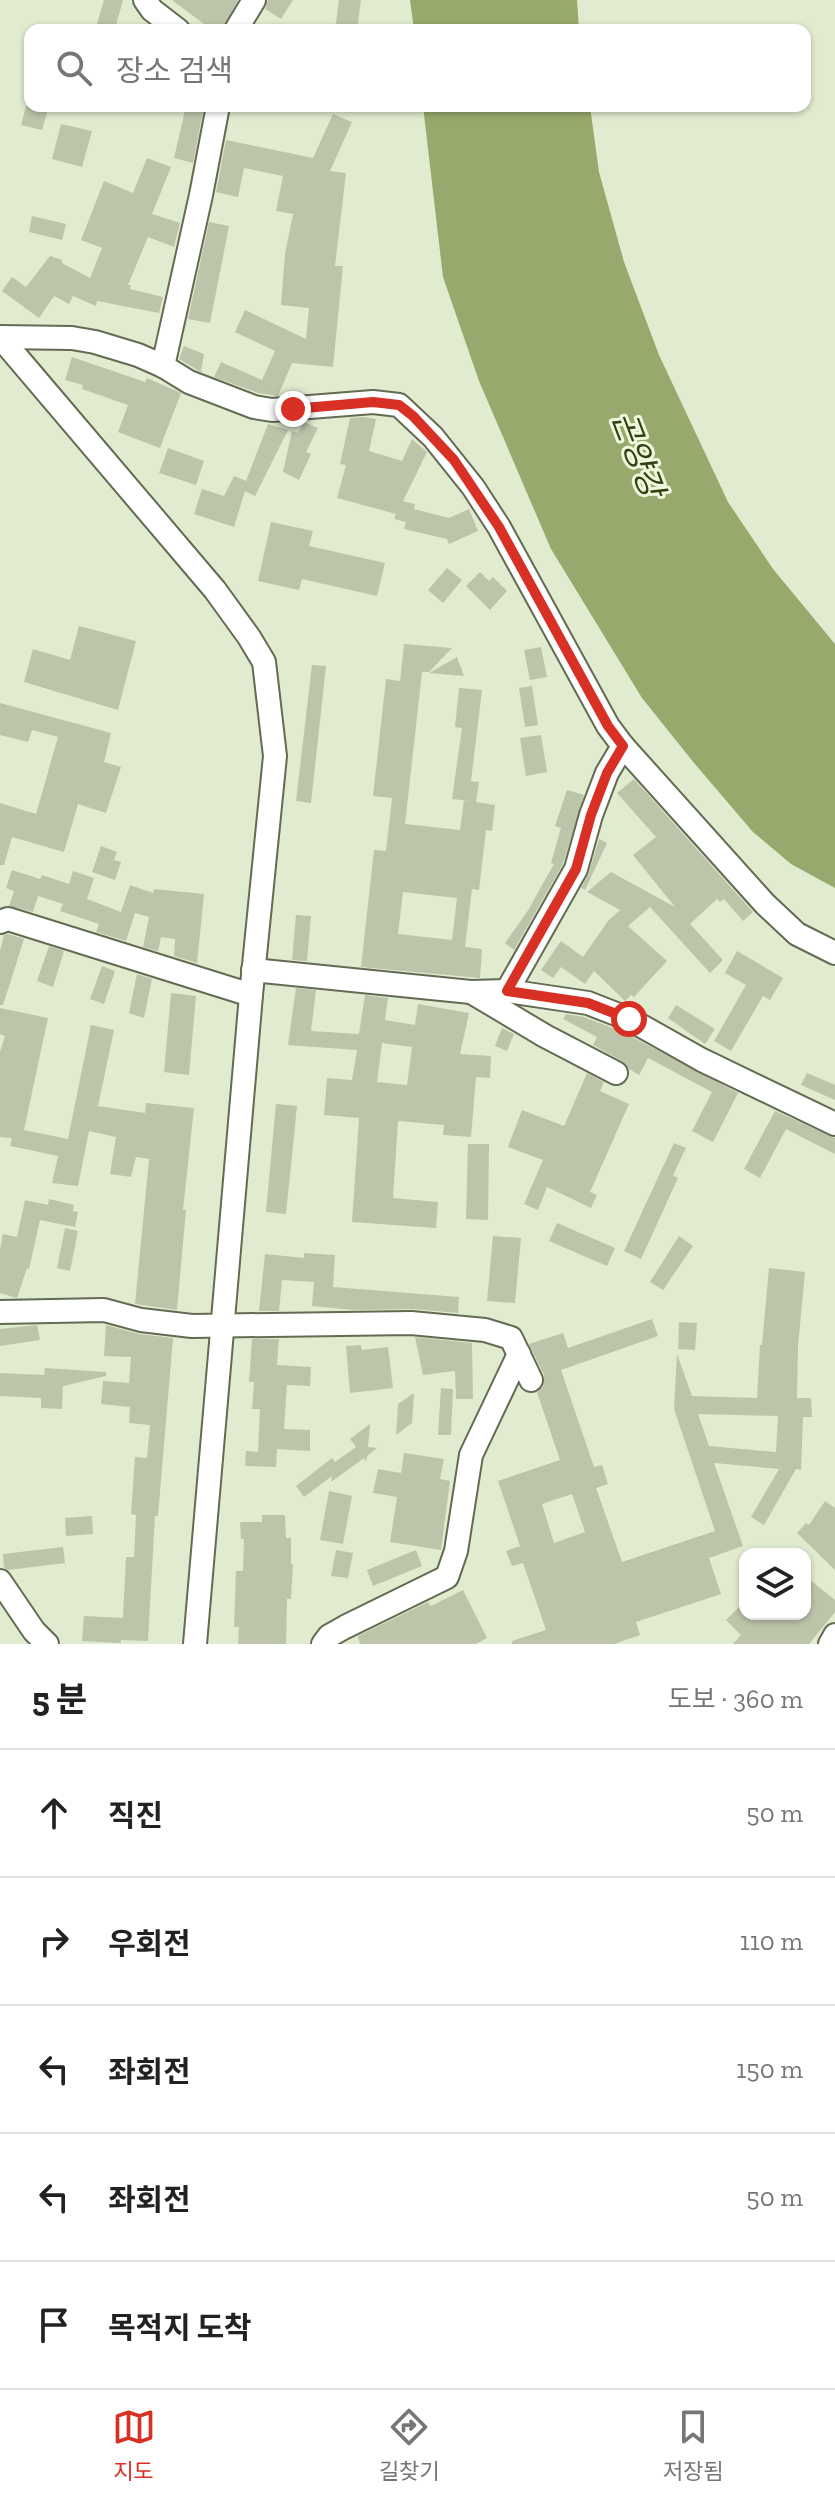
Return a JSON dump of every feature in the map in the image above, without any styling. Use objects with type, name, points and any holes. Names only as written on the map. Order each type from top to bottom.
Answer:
[{"type":"street","points":[[145,0],[152,10],[170,24]]},
{"type":"street","points":[[240,24],[254,0]]},
{"type":"street","points":[[163,366],[217,112]]},
{"type":"street","points":[[0,337],[72,338],[95,342],[163,366],[189,382],[254,407],[272,410],[373,402],[399,405],[454,460],[493,517],[608,726],[623,746],[765,904],[797,934],[835,953]]},
{"type":"street","points":[[0,337],[215,590],[264,662],[275,756],[253,970],[195,1644]]},
{"type":"street","points":[[0,371],[25,368]]},
{"type":"street","points":[[507,991],[576,869],[607,773],[623,746]]},
{"type":"street","points":[[0,922],[8,919],[251,995]]},
{"type":"street","points":[[253,970],[471,992],[507,991],[567,999],[629,1019],[702,1060],[835,1124]]},
{"type":"street","points":[[471,992],[616,1073]]},
{"type":"street","points":[[0,1312],[104,1310],[141,1320],[192,1326],[411,1323],[485,1330],[511,1338],[531,1380]]},
{"type":"street","points":[[323,1644],[329,1636],[345,1627],[447,1577],[456,1551],[471,1455],[519,1354]]},
{"type":"street","points":[[0,1581],[34,1631],[47,1644]]},
{"type":"street","points":[[830,1644],[835,1635]]},
{"type":"water","points":[[410,0],[577,0],[579,24],[413,24]]},
{"type":"water","name":"곤양강","points":[[424,112],[591,112],[599,172],[624,262],[659,355],[728,502],[773,569],[835,644],[835,888],[791,864],[753,832],[642,698],[551,549],[479,381],[443,277]]},
{"type":"building","points":[[104,0],[123,0],[116,24],[97,24]]},
{"type":"building","points":[[172,0],[238,0],[225,24],[204,24]]},
{"type":"building","points":[[268,0],[293,0],[281,19],[265,9]]},
{"type":"building","points":[[339,0],[361,0],[358,24],[336,24]]},
{"type":"building","points":[[24,112],[47,112],[42,130],[21,125]]},
{"type":"building","points":[[185,112],[203,112],[193,163],[174,158]]},
{"type":"building","points":[[333,114],[352,122],[330,171],[346,173],[335,266],[343,266],[333,367],[292,363],[278,396],[258,393],[214,377],[221,362],[262,380],[275,351],[235,332],[245,310],[306,339],[309,308],[281,305],[285,254],[293,214],[276,211],[283,176],[244,168],[238,197],[216,192],[226,140],[313,158]]},
{"type":"building","points":[[61,124],[92,131],[82,167],[52,159]]},
{"type":"building","points":[[147,158],[171,167],[152,214],[180,223],[174,247],[148,237],[128,285],[131,285],[130,289],[163,297],[159,313],[97,301],[96,306],[73,296],[69,304],[54,296],[39,318],[2,291],[12,277],[26,287],[50,256],[90,278],[102,248],[81,240],[104,181],[133,193]]},
{"type":"building","points":[[32,216],[66,224],[62,240],[29,232]]},
{"type":"building","points":[[209,222],[229,226],[210,323],[188,319]]},
{"type":"building","points":[[184,346],[204,354],[201,372],[179,359]]},
{"type":"building","points":[[72,357],[145,382],[147,378],[181,393],[160,448],[118,432],[128,405],[65,380]]},
{"type":"building","points":[[350,418],[376,419],[369,451],[402,461],[412,439],[427,452],[403,501],[415,504],[414,509],[449,518],[469,509],[478,531],[449,544],[447,539],[404,529],[406,522],[394,519],[396,514],[337,498],[346,465],[340,464]]},
{"type":"building","points":[[304,422],[318,428],[306,452],[311,454],[299,480],[283,472],[292,431],[298,433]]},
{"type":"building","points":[[268,424],[288,430],[255,496],[245,491],[234,527],[194,514],[202,489],[224,496],[234,476],[246,481]]},
{"type":"building","points":[[168,448],[204,461],[196,485],[159,473]]},
{"type":"building","points":[[271,522],[313,531],[309,546],[385,563],[377,596],[302,579],[299,590],[258,581]]},
{"type":"building","points":[[447,568],[462,580],[443,603],[428,590]]},
{"type":"building","points":[[480,572],[489,581],[493,577],[507,591],[490,610],[466,586]]},
{"type":"building","points":[[79,626],[136,641],[118,710],[24,682],[33,649],[70,660]]},
{"type":"building","points":[[404,644],[452,648],[429,672],[422,672],[405,824],[460,830],[464,800],[452,799],[462,728],[455,727],[459,688],[482,690],[471,781],[479,782],[476,802],[495,805],[492,831],[486,830],[479,890],[472,889],[465,947],[482,949],[480,978],[361,967],[374,850],[386,851],[392,798],[373,796],[386,679],[400,681]],"holes":[[[403,892],[457,898],[452,940],[398,934]]]},
{"type":"building","points":[[541,647],[547,677],[530,680],[524,650]]},
{"type":"building","points":[[457,657],[464,676],[429,673]]},
{"type":"building","points":[[312,665],[326,666],[311,803],[296,801]]},
{"type":"building","points":[[532,686],[538,725],[525,727],[519,688]]},
{"type":"building","points":[[0,703],[111,733],[104,762],[121,767],[106,813],[78,804],[64,852],[12,837],[4,865],[0,865],[0,803],[36,814],[58,737],[32,730],[28,742],[0,735]]},
{"type":"building","points":[[541,735],[547,772],[526,776],[520,738]]},
{"type":"building","points":[[634,779],[753,912],[743,921],[724,899],[720,902],[717,899],[690,924],[723,960],[710,973],[650,907],[628,926],[667,961],[634,997],[631,995],[625,1001],[594,971],[585,984],[561,967],[553,978],[541,970],[561,941],[583,957],[608,921],[620,910],[587,892],[611,872],[675,907],[633,855],[656,837],[617,793]]},
{"type":"building","points":[[567,790],[584,795],[563,864],[514,950],[505,943],[554,864],[551,863],[561,828],[555,826]]},
{"type":"building","points":[[599,839],[607,843],[585,890],[581,888]]},
{"type":"building","points":[[101,846],[117,852],[114,860],[121,862],[115,880],[92,872]]},
{"type":"building","points":[[12,870],[69,884],[73,871],[94,878],[87,899],[121,912],[130,885],[153,893],[154,889],[204,894],[197,963],[174,956],[175,939],[161,937],[158,951],[143,947],[149,917],[135,913],[126,941],[96,932],[99,924],[60,911],[63,904],[38,896],[33,912],[9,906],[14,891],[6,888]]},
{"type":"building","points":[[296,915],[311,916],[307,961],[292,960]]},
{"type":"building","points":[[4,935],[24,939],[3,1005],[0,1005],[0,951]]},
{"type":"building","points":[[49,946],[64,951],[53,987],[37,981]]},
{"type":"building","points":[[737,951],[783,978],[770,1000],[763,996],[731,1051],[714,1041],[746,985],[725,973]]},
{"type":"building","points":[[102,966],[115,971],[104,1004],[90,999]]},
{"type":"building","points":[[137,974],[152,979],[144,1018],[129,1013]]},
{"type":"building","points":[[296,988],[316,990],[311,1031],[359,1034],[365,995],[388,998],[385,1020],[415,1025],[418,1004],[469,1013],[460,1054],[491,1056],[490,1078],[476,1077],[471,1137],[443,1135],[444,1125],[398,1121],[393,1198],[438,1202],[436,1228],[352,1222],[359,1118],[324,1115],[327,1078],[352,1080],[357,1050],[288,1045]],"holes":[[[382,1043],[412,1047],[407,1085],[377,1082]]]},
{"type":"building","points":[[171,993],[196,996],[189,1075],[164,1072]]},
{"type":"building","points":[[676,1005],[715,1029],[705,1044],[668,1018]]},
{"type":"building","points":[[0,1008],[48,1018],[24,1130],[68,1139],[91,1025],[114,1030],[98,1106],[145,1113],[146,1103],[194,1108],[183,1210],[186,1210],[177,1310],[135,1304],[149,1159],[136,1157],[131,1177],[110,1174],[116,1137],[89,1131],[78,1186],[52,1183],[58,1156],[10,1146],[12,1138],[0,1137],[0,1052],[5,1036],[0,1034]]},
{"type":"building","points":[[566,1014],[584,1017],[623,1032],[738,1093],[713,1142],[692,1131],[712,1092],[648,1058],[639,1075],[622,1061],[593,1045],[597,1037],[563,1019]]},
{"type":"building","points":[[502,1028],[514,1034],[507,1051],[495,1046]]},
{"type":"building","points":[[587,1073],[604,1082],[600,1091],[629,1104],[590,1192],[597,1195],[591,1208],[547,1187],[538,1210],[524,1204],[543,1160],[508,1147],[522,1110],[564,1126]]},
{"type":"building","points":[[807,1073],[835,1085],[835,1100],[801,1085]]},
{"type":"building","points":[[276,1104],[297,1106],[286,1214],[266,1212]]},
{"type":"building","points":[[775,1111],[835,1138],[835,1154],[786,1129],[760,1178],[744,1169]]},
{"type":"building","points":[[674,1143],[686,1148],[673,1175],[678,1178],[641,1259],[624,1251]]},
{"type":"building","points":[[468,1144],[489,1144],[488,1220],[466,1219]]},
{"type":"building","points":[[49,1199],[74,1205],[73,1211],[78,1212],[75,1227],[40,1220],[29,1269],[17,1298],[0,1293],[3,1234],[17,1237],[25,1200],[48,1205]]},
{"type":"building","points":[[557,1223],[615,1248],[607,1266],[549,1241]]},
{"type":"building","points":[[65,1228],[78,1231],[70,1271],[57,1268]]},
{"type":"building","points":[[493,1236],[521,1238],[515,1303],[487,1301]]},
{"type":"building","points":[[679,1236],[693,1246],[663,1290],[650,1282]]},
{"type":"building","points":[[304,1253],[335,1255],[333,1287],[459,1297],[458,1313],[312,1306],[314,1282],[282,1280],[279,1311],[259,1311],[265,1254],[304,1258]]},
{"type":"building","points":[[769,1268],[805,1272],[797,1398],[811,1398],[812,1417],[803,1417],[801,1470],[796,1469],[764,1525],[751,1517],[779,1469],[714,1463],[743,1546],[709,1558],[721,1594],[636,1622],[640,1635],[614,1644],[512,1644],[512,1641],[546,1630],[523,1563],[512,1566],[506,1551],[520,1546],[498,1481],[560,1460],[537,1392],[543,1387],[544,1375],[529,1344],[563,1333],[568,1348],[652,1319],[658,1336],[561,1370],[594,1467],[602,1465],[608,1484],[596,1488],[622,1562],[715,1531],[674,1409],[677,1354],[692,1396],[757,1398]],"holes":[[[698,1414],[778,1416],[776,1452],[709,1446]],[[572,1494],[585,1532],[554,1543],[542,1504]]]},
{"type":"building","points":[[679,1322],[697,1323],[695,1350],[678,1349]]},
{"type":"building","points":[[37,1325],[40,1340],[0,1346],[0,1329]]},
{"type":"building","points":[[106,1325],[139,1334],[173,1338],[158,1516],[155,1516],[148,1641],[82,1641],[84,1616],[123,1618],[126,1557],[134,1557],[136,1515],[131,1514],[135,1457],[147,1458],[150,1425],[129,1423],[130,1407],[101,1404],[103,1381],[129,1383],[131,1357],[104,1356]]},
{"type":"building","points":[[415,1337],[472,1343],[473,1399],[456,1399],[455,1371],[423,1375]]},
{"type":"building","points":[[252,1339],[279,1339],[277,1365],[311,1367],[310,1386],[287,1385],[284,1429],[310,1430],[310,1451],[277,1449],[276,1467],[245,1466],[246,1451],[258,1452],[260,1409],[252,1409],[254,1382],[249,1382]]},
{"type":"building","points":[[361,1345],[362,1350],[388,1347],[393,1388],[350,1393],[346,1346]]},
{"type":"building","points":[[45,1368],[106,1372],[106,1376],[63,1386],[62,1409],[41,1408],[41,1398],[0,1396],[0,1373],[44,1375]]},
{"type":"building","points":[[441,1388],[453,1389],[451,1435],[438,1435]]},
{"type":"building","points":[[414,1393],[412,1423],[396,1435],[398,1404]]},
{"type":"building","points":[[370,1424],[368,1447],[377,1448],[367,1456],[366,1462],[364,1458],[331,1482],[332,1476],[304,1497],[296,1486],[332,1458],[335,1462],[356,1447],[350,1439]]},
{"type":"building","points":[[404,1453],[444,1459],[440,1479],[450,1481],[441,1550],[390,1542],[397,1497],[373,1493],[378,1469],[401,1473]]},
{"type":"building","points":[[329,1491],[352,1496],[343,1544],[320,1540]]},
{"type":"building","points":[[825,1501],[835,1508],[835,1570],[797,1533],[806,1523],[809,1525]]},
{"type":"building","points":[[262,1515],[285,1515],[286,1538],[291,1538],[293,1565],[291,1599],[287,1599],[286,1644],[238,1644],[239,1627],[234,1627],[236,1571],[243,1571],[244,1539],[241,1539],[240,1522],[262,1522]]},
{"type":"building","points":[[92,1516],[93,1534],[66,1536],[65,1518]]},
{"type":"building","points":[[63,1547],[65,1563],[4,1568],[3,1554]]},
{"type":"building","points":[[336,1550],[353,1553],[348,1578],[331,1576]]},
{"type":"building","points":[[416,1550],[422,1566],[373,1586],[367,1570]]},
{"type":"building","points":[[811,1581],[835,1600],[835,1612],[809,1644],[733,1644],[741,1635],[726,1620],[739,1607],[739,1620],[811,1620]]},
{"type":"building","points":[[463,1590],[487,1638],[476,1644],[360,1644],[358,1636],[428,1602],[431,1606]]},
{"type":"route","points":[[293,409],[373,402],[399,405],[413,416],[454,460],[499,527],[608,726],[623,746],[607,773],[576,869],[507,991],[588,1003],[629,1019]]}]
